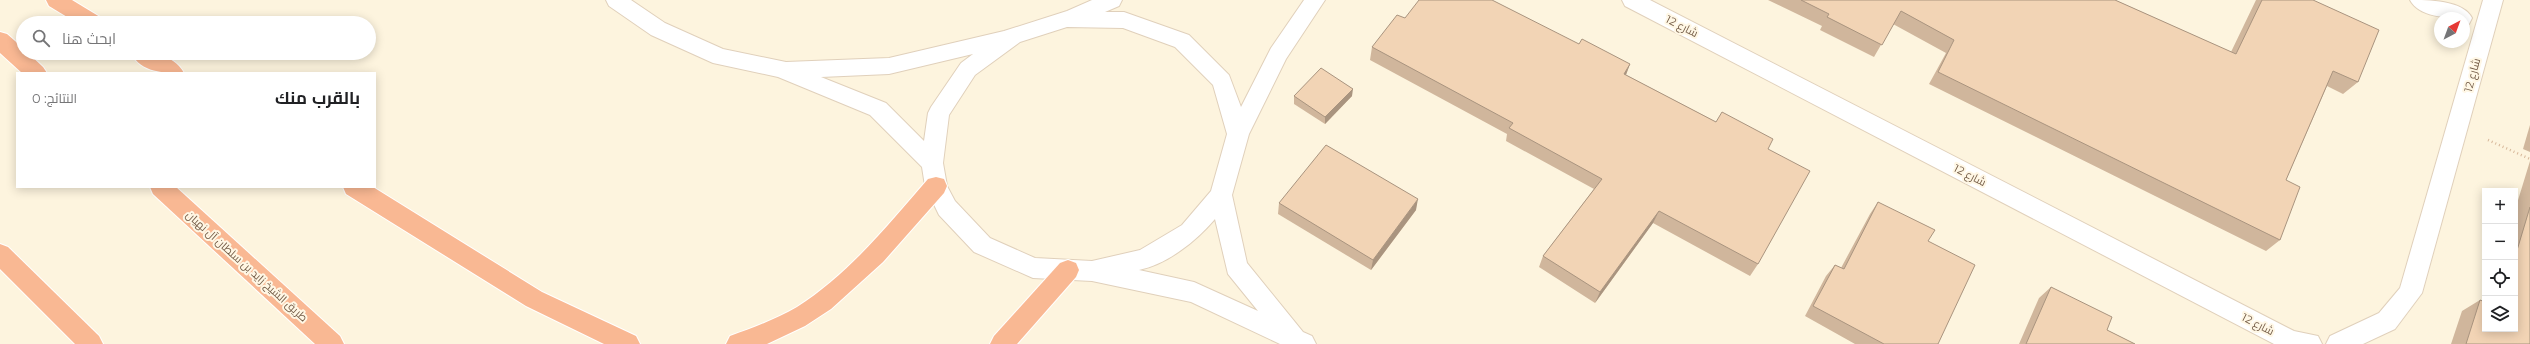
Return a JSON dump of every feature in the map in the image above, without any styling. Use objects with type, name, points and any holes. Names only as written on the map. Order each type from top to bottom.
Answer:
[{"type":"highway","points":[[56,0],[82,16]]},
{"type":"highway","points":[[0,40],[16,55]]},
{"type":"highway","points":[[22,60],[35,72]]},
{"type":"highway","points":[[152,60],[171,72]]},
{"type":"highway","points":[[738,344],[805,314],[848,280],[891,238],[936,186]]},
{"type":"highway","name":"طريق الشيخ زايد بن سلطان آل نهيان","points":[[162,188],[332,344]]},
{"type":"highway","points":[[356,188],[534,298],[628,344]]},
{"type":"highway","points":[[0,254],[91,344]]},
{"type":"highway","points":[[1002,344],[1068,270]]},
{"type":"highway","points":[[534,298],[592,344]]},
{"type":"street","points":[[616,0],[658,29],[720,57],[781,69],[878,109],[932,163]]},
{"type":"street","points":[[781,69],[889,66],[1013,36],[1067,19],[1112,0]]},
{"type":"street","points":[[1092,271],[1145,259],[1190,232],[1221,195],[1238,134],[1278,54],[1315,0]]},
{"type":"street","name":"شارع 12","points":[[1632,0],[2291,341],[2310,344]]},
{"type":"street","points":[[2420,0],[2449,12]]},
{"type":"street","name":"شارع 12","points":[[2338,344],[2387,321],[2410,293],[2458,127],[2484,27],[2493,0]]},
{"type":"street","points":[[1067,19],[1124,20],[1182,41],[1222,81],[1238,134]]},
{"type":"street","points":[[2470,21],[2484,27]]},
{"type":"street","points":[[1013,36],[968,69],[939,113],[932,163],[936,186],[947,208],[982,245],[1033,268],[1092,271],[1194,292],[1301,342]]},
{"type":"street","points":[[1221,195],[1236,267],[1301,342]]},
{"type":"path","points":[[2458,127],[2530,159]]},
{"type":"building","points":[[1419,0],[1492,0],[1579,44],[1582,39],[1630,64],[1624,74],[1716,122],[1722,112],[1773,139],[1768,149],[1810,171],[1758,264],[1659,211],[1600,292],[1543,256],[1602,179],[1509,128],[1513,123],[1372,47],[1397,15],[1405,18]]},
{"type":"building","points":[[1801,0],[2115,0],[2236,54],[2262,0],[2313,0],[2379,30],[2358,82],[2333,71],[2286,180],[2300,187],[2280,240],[1938,72],[1954,40],[1901,11],[1882,45],[1827,17],[1829,14]]},
{"type":"building","points":[[1321,68],[1353,89],[1325,117],[1294,96]]},
{"type":"building","points":[[1326,145],[1418,199],[1373,260],[1279,203]]},
{"type":"building","points":[[1878,202],[1935,230],[1928,241],[1975,265],[1938,344],[1884,344],[1813,306],[1835,265],[1844,269]]},
{"type":"building","points":[[2530,207],[2530,344],[2466,344],[2480,300],[2482,301],[2482,332],[2518,332],[2518,247]]},
{"type":"building","points":[[2051,287],[2112,317],[2107,330],[2135,344],[2026,344]]}]
